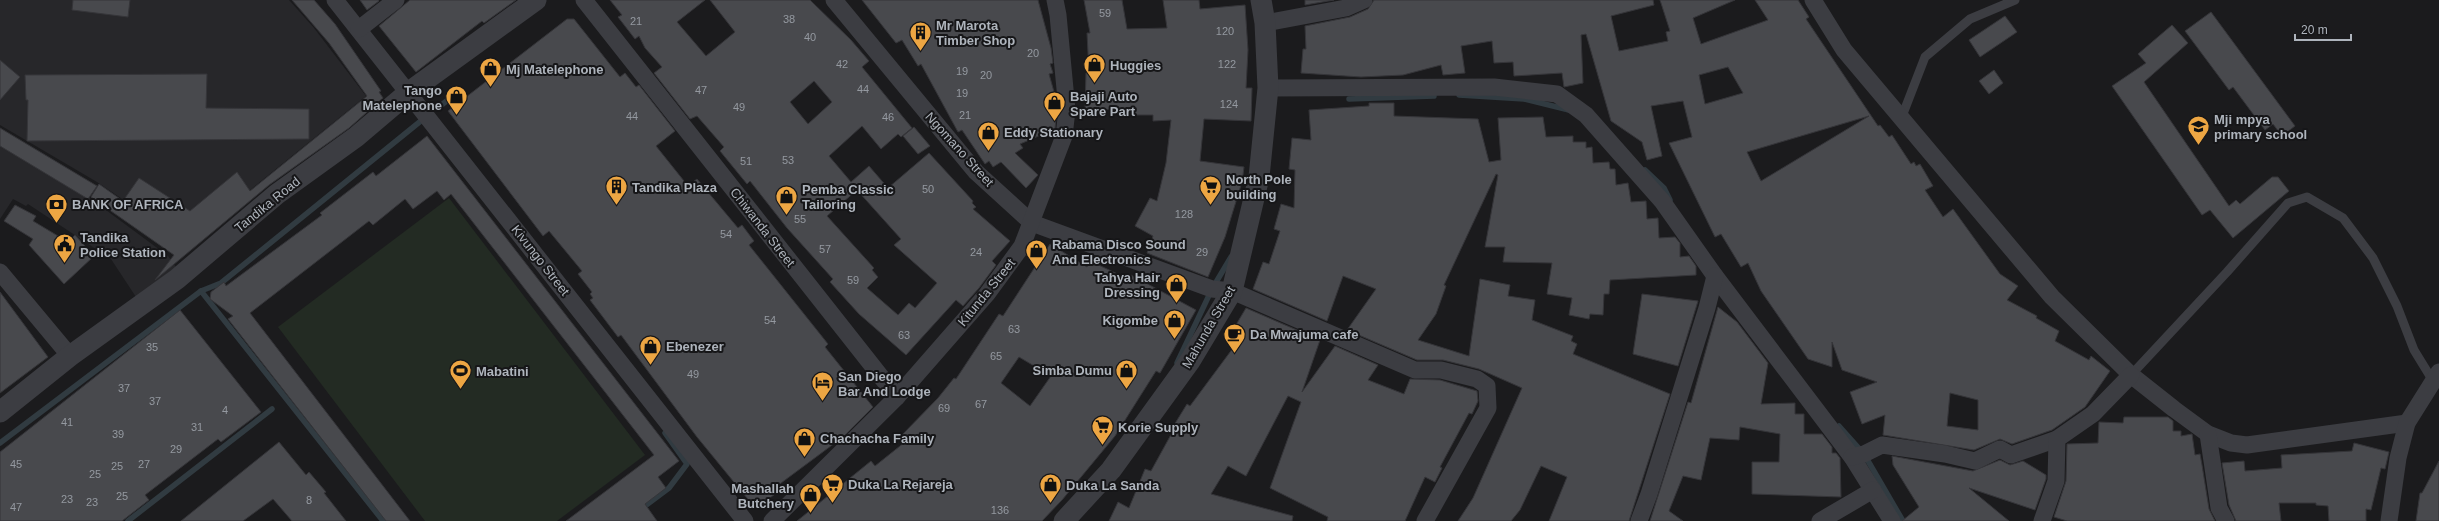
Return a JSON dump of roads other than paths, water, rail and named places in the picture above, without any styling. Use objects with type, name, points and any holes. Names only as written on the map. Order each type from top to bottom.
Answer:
[{"type":"street","name":"Kivungo Street","points":[[335,0],[746,521]]},
{"type":"street","points":[[358,29],[396,0]]},
{"type":"street","name":"Tandika Road","points":[[0,412],[70,356],[177,279],[278,194],[356,137],[409,92],[536,0]]},
{"type":"street","name":"Chiwanda Street","points":[[584,0],[897,397]]},
{"type":"street","name":"Ngomano Street","points":[[834,0],[976,172],[1032,222],[1212,289],[1232,290]]},
{"type":"street","name":"Kitunda Street","points":[[772,521],[897,397],[987,294],[1022,246],[1064,136],[1066,110],[1058,15],[1055,0]]},
{"type":"street","name":"Mahunda Street","points":[[1067,520],[1111,470],[1180,374],[1232,290],[1259,177],[1268,88],[1265,23],[1262,0]]},
{"type":"street","points":[[1265,23],[1346,8],[1364,0]]},
{"type":"street","points":[[1812,0],[1844,50],[2052,297],[2131,375],[2208,434],[2231,443],[2247,445],[2407,424]]},
{"type":"street","points":[[1268,88],[1494,87],[1558,94],[1586,114],[1662,201],[1715,276],[1852,457],[1892,521]]},
{"type":"street","points":[[0,272],[70,356]]},
{"type":"street","points":[[1639,521],[1649,494],[1703,323],[1715,276]]},
{"type":"street","points":[[1232,290],[1415,370],[1440,370],[1477,379],[1487,386],[1488,408],[1425,521]]},
{"type":"street","points":[[1852,457],[1864,454],[1882,445],[1944,454],[1975,461],[2000,449],[2011,455],[2057,439],[2093,414],[2131,375]]},
{"type":"street","points":[[2389,521],[2398,458],[2407,424],[2436,376]]},
{"type":"street","points":[[2208,434],[2219,508],[2226,521]]},
{"type":"street","points":[[2042,521],[2056,481],[2057,439]]},
{"type":"street","points":[[1820,521],[1873,490]]},
{"type":"lane","points":[[1901,119],[1925,57],[1970,19],[2015,0]]},
{"type":"lane","points":[[2131,375],[2288,204],[2307,197],[2343,218],[2373,258],[2397,306],[2414,350],[2436,376]]},
{"type":"waterway","points":[[439,107],[454,95]]},
{"type":"waterway","points":[[1459,95],[1524,99],[1569,110]]},
{"type":"waterway","points":[[1349,99],[1434,96]]},
{"type":"waterway","points":[[0,443],[201,291],[221,283],[422,120]]},
{"type":"waterway","points":[[1645,170],[1664,188],[1670,200]]},
{"type":"waterway","points":[[1177,363],[1212,289],[1231,257]]},
{"type":"waterway","points":[[201,291],[383,521]]},
{"type":"waterway","points":[[128,521],[272,409]]},
{"type":"waterway","points":[[1839,426],[1864,454],[1903,521]]},
{"type":"waterway","points":[[641,509],[669,488],[687,464],[665,433]]},
{"type":"place","name":"Mr Marota Timber Shop","points":[[920,52]]},
{"type":"place","name":"Huggies","points":[[1095,84]]},
{"type":"place","name":"Mj Matelephone","points":[[491,88]]},
{"type":"place","name":"Tango Matelephone","points":[[457,116]]},
{"type":"place","name":"Bajaji Auto Spare Part","points":[[1054,122]]},
{"type":"place","name":"Mji mpya primary school","points":[[2199,146]]},
{"type":"place","name":"Eddy Stationary","points":[[989,152]]},
{"type":"place","name":"Tandika Plaza","points":[[617,206]]},
{"type":"place","name":"North Pole building","points":[[1210,206]]},
{"type":"place","name":"Pemba Classic Tailoring","points":[[787,216]]},
{"type":"place","name":"BANK OF AFRICA","points":[[57,224]]},
{"type":"place","name":"Tandika Police Station","points":[[64,264]]},
{"type":"place","name":"Rabama Disco Sound And Electronics","points":[[1036,270]]},
{"type":"place","name":"Tahya Hair Dressing","points":[[1176,304]]},
{"type":"place","name":"Kigombe","points":[[1174,340]]},
{"type":"place","name":"Da Mwajuma cafe","points":[[1235,354]]},
{"type":"place","name":"Ebenezer","points":[[650,366]]},
{"type":"place","name":"Mabatini","points":[[461,390]]},
{"type":"place","name":"Simba Dumu","points":[[1127,390]]},
{"type":"place","name":"San Diego Bar And Lodge","points":[[823,402]]},
{"type":"place","name":"Korie Supply","points":[[1103,446]]},
{"type":"place","name":"Chachacha Family","points":[[804,458]]},
{"type":"place","name":"Duka La Rejareja","points":[[832,504]]},
{"type":"place","name":"Duka La Sanda","points":[[1050,504]]},
{"type":"place","name":"Mashallah Butchery","points":[[810,514]]}]
